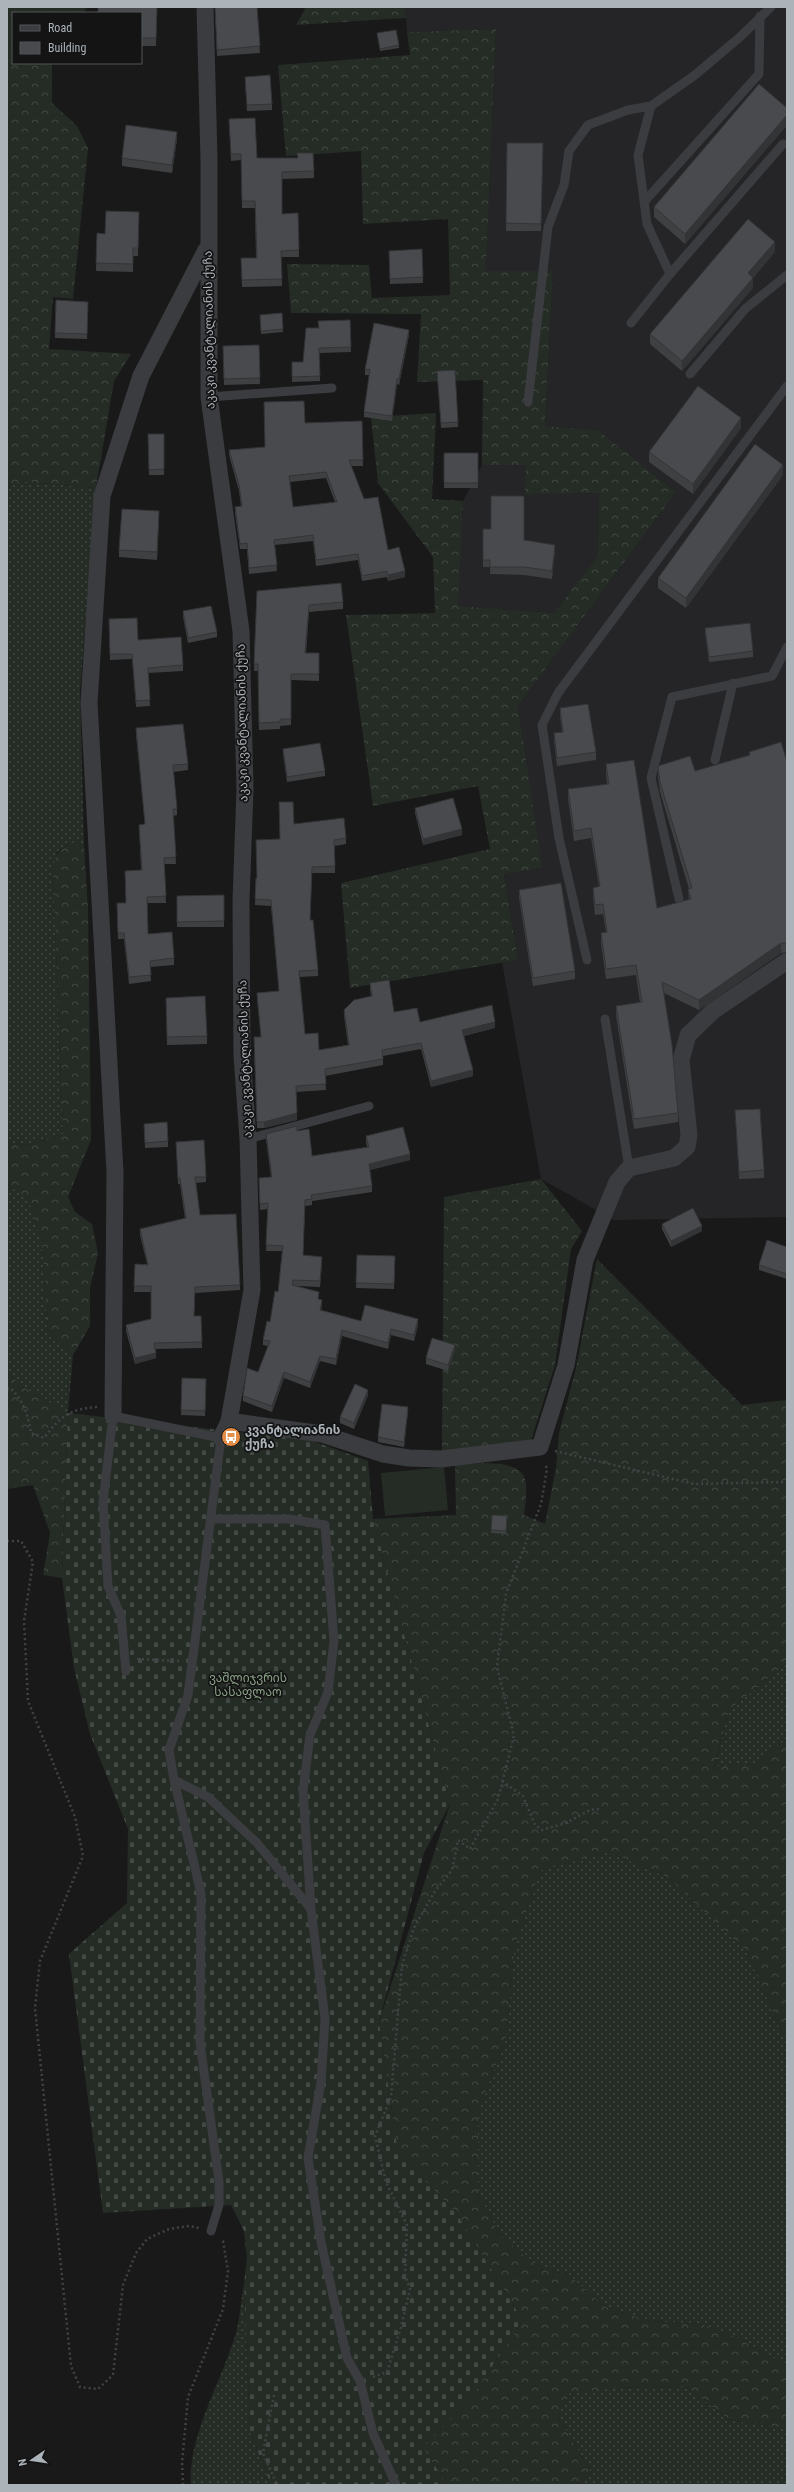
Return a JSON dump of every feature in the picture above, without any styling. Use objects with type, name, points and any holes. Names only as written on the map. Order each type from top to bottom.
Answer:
[{"type":"street","name":"აკაკი კვანტალიანის ქუჩა","points":[[205,7],[209,158],[209,397],[241,631],[245,789],[241,901],[242,1056],[248,1139],[252,1290],[228,1422],[221,1438]]},
{"type":"street","points":[[113,1411],[115,1172],[89,703],[102,496],[141,376],[208,248]]},
{"type":"street","points":[[228,1422],[322,1434],[383,1454],[409,1458],[441,1459],[540,1447],[566,1365],[585,1260],[617,1182],[629,1168],[674,1158],[687,1147],[689,1135],[681,1060],[688,1035],[713,1011],[787,961]]},
{"type":"lane","points":[[528,402],[548,227],[564,185],[569,151],[588,126],[628,110],[651,106],[695,74],[740,37],[771,7]]},
{"type":"lane","points":[[644,202],[760,74],[760,16]]},
{"type":"lane","points":[[651,106],[638,155],[647,224],[670,274]]},
{"type":"lane","points":[[631,323],[670,274],[783,144]]},
{"type":"lane","points":[[690,374],[745,309],[787,275]]},
{"type":"lane","points":[[587,960],[559,838],[542,725],[558,693],[787,386]]},
{"type":"lane","points":[[209,397],[332,388]]},
{"type":"lane","points":[[679,899],[651,778],[672,697],[772,676],[787,647]]},
{"type":"lane","points":[[715,760],[733,683]]},
{"type":"lane","points":[[605,1020],[629,1168]]},
{"type":"lane","points":[[248,1139],[369,1106]]},
{"type":"lane","points":[[126,1671],[121,1616],[108,1586],[103,1502],[113,1411],[221,1438],[212,1519],[188,1695],[169,1750],[174,1780],[201,1893],[200,2043],[219,2181],[219,2205],[211,2231]]},
{"type":"lane","points":[[212,1519],[290,1519],[324,1525],[334,1641],[328,1692],[310,1735],[303,1791],[311,1909],[325,2019],[321,2082],[308,2158],[321,2242],[347,2358],[360,2380],[373,2433],[396,2485]]},
{"type":"lane","points":[[174,1780],[208,1797],[230,1817],[257,1843],[311,1909]]},
{"type":"path","points":[[7,1389],[10,1388],[15,1392],[26,1409],[31,1433],[44,1438],[63,1415],[86,1408],[113,1411]]},
{"type":"path","points":[[540,1447],[694,1484],[787,1482]]},
{"type":"path","points":[[360,2380],[387,2372],[401,2327],[410,2288],[406,2275],[407,2225],[386,2182],[375,2136],[391,2097],[402,1965],[414,1928],[435,1891],[452,1870],[458,1840],[470,1849],[498,1799],[514,1736],[496,1667],[506,1594],[541,1504],[547,1469],[540,1447]]},
{"type":"path","points":[[7,1541],[21,1541],[33,1562],[24,1621],[28,1701],[75,1817],[83,1856],[40,1962],[35,2008],[71,2366],[80,2387],[98,2389],[113,2375],[123,2285],[136,2253],[146,2239],[169,2229],[189,2226],[211,2231],[223,2241],[228,2270],[223,2309],[188,2397],[182,2463],[183,2485]]},
{"type":"path","points":[[125,1660],[193,1662]]},
{"type":"path","points":[[502,1781],[523,1796],[535,1825],[542,1830],[566,1823],[590,1810],[600,1809]]},
{"type":"path","points":[[274,2395],[263,2453],[277,2485]]},
{"type":"shaded area","points":[[405,7],[787,7],[787,1217],[614,1220],[541,1179],[502,962],[518,960],[504,874],[541,868],[518,706],[676,492],[598,430],[545,426],[553,272],[486,271],[496,29],[407,32]]},
{"type":"shaded area","points":[[482,465],[526,465],[526,495],[599,493],[598,555],[554,613],[457,606],[463,501]]},
{"type":"green space","points":[[7,7],[88,7],[84,12],[12,12],[12,64],[52,64],[52,103],[77,126],[88,148],[73,299],[53,297],[49,349],[131,354],[114,381],[96,488],[15,481],[7,489]]},
{"type":"green space","points":[[306,7],[405,7],[406,18],[296,25]]},
{"type":"green space","points":[[496,29],[486,271],[553,271],[545,426],[598,430],[676,492],[518,706],[542,868],[504,874],[518,960],[350,988],[341,883],[490,849],[478,786],[373,806],[346,615],[435,613],[433,557],[378,483],[371,417],[436,413],[432,499],[463,501],[458,606],[554,613],[598,555],[599,493],[525,495],[526,465],[482,465],[483,380],[417,382],[421,314],[291,313],[287,264],[369,265],[372,298],[450,295],[448,219],[363,224],[361,151],[286,156],[278,65],[410,55],[407,32]]},
{"type":"green space","points":[[15,481],[96,488],[80,691],[84,845],[72,841],[56,853],[53,872],[63,1134],[27,1145],[7,1142],[7,489]]},
{"type":"green space","points":[[72,841],[84,845],[88,909],[91,1140],[68,1197],[75,1212],[92,1224],[98,1253],[90,1288],[90,1326],[73,1355],[48,1335],[42,1243],[28,1198],[7,1185],[7,1142],[27,1145],[63,1134],[53,872],[56,854]]},
{"type":"green space","points":[[541,1179],[582,1231],[571,1249],[555,1365],[531,1440],[442,1453],[444,1197]]},
{"type":"green space","points":[[7,1185],[28,1197],[42,1243],[48,1335],[73,1355],[68,1413],[23,1387],[7,1372]]},
{"type":"green space","points":[[597,1259],[742,1405],[787,1400],[787,1663],[729,1710],[715,1766],[758,1764],[787,1738],[787,2038],[783,2036],[747,1952],[669,1878],[609,1852],[540,1870],[514,1949],[506,2039],[478,2112],[478,2193],[500,2235],[535,2264],[571,2277],[606,2307],[650,2321],[701,2324],[737,2337],[787,2366],[787,2429],[730,2420],[685,2386],[615,2388],[566,2394],[558,2417],[590,2470],[577,2485],[447,2485],[422,2447],[456,2414],[475,2391],[523,2321],[457,2214],[398,2152],[379,2022],[450,1804],[373,1519],[456,1515],[455,1465],[485,1463],[508,1465],[517,1469],[523,1475],[526,1484],[524,1515],[545,1524],[556,1468],[559,1433],[576,1368]]},
{"type":"green space","points":[[7,1372],[23,1387],[68,1413],[62,1578],[43,1575],[50,1533],[33,1485],[7,1489]]},
{"type":"green space","name":"ვაშლიჯვრის სასაფლაო","points":[[68,1413],[310,1440],[368,1461],[373,1519],[450,1804],[424,1853],[379,2022],[398,2152],[457,2214],[523,2321],[475,2391],[456,2414],[423,2447],[447,2485],[271,2485],[250,2432],[244,2284],[247,2258],[244,2231],[231,2205],[103,2213],[69,1954],[127,1903],[128,1829],[90,1734],[74,1668],[62,1578]]},
{"type":"green space","points":[[444,1467],[448,1510],[385,1516],[381,1473]]},
{"type":"green space","points":[[787,1663],[787,1738],[758,1764],[715,1767],[729,1710]]},
{"type":"green space","points":[[609,1852],[669,1878],[747,1952],[783,2036],[787,2038],[787,2366],[737,2337],[701,2324],[650,2321],[606,2307],[571,2277],[535,2264],[500,2235],[478,2193],[478,2112],[506,2039],[514,1949],[540,1870]]},
{"type":"green space","points":[[244,2284],[250,2432],[271,2485],[191,2485],[191,2467],[200,2428],[236,2333]]},
{"type":"green space","points":[[685,2386],[730,2420],[787,2429],[787,2485],[577,2485],[590,2470],[558,2417],[566,2393],[615,2388]]},
{"type":"building","points":[[98,7],[157,7],[156,38],[142,38],[142,12],[98,12]]},
{"type":"building","points":[[215,7],[257,7],[260,46],[217,50]]},
{"type":"building","points":[[396,30],[399,45],[380,49],[377,33]]},
{"type":"building","points":[[270,75],[272,104],[247,105],[245,77]]},
{"type":"building","points":[[759,84],[787,108],[787,115],[685,234],[654,207]]},
{"type":"building","points":[[255,118],[257,158],[298,158],[297,153],[313,153],[314,171],[282,172],[282,214],[298,213],[299,250],[281,251],[282,279],[242,280],[241,258],[257,258],[255,201],[242,201],[241,154],[231,154],[229,119]]},
{"type":"building","points":[[126,125],[177,132],[172,165],[122,158]]},
{"type":"building","points":[[507,143],[543,143],[541,224],[506,223]]},
{"type":"building","points":[[106,211],[139,212],[138,248],[133,248],[133,264],[96,263],[97,233],[105,234]]},
{"type":"building","points":[[748,219],[775,242],[748,273],[753,278],[682,361],[650,334]]},
{"type":"building","points":[[422,249],[423,277],[390,279],[389,251]]},
{"type":"building","points":[[56,300],[88,302],[87,334],[55,333]]},
{"type":"building","points":[[282,313],[283,329],[261,331],[260,315]]},
{"type":"building","points":[[350,320],[351,347],[319,348],[320,376],[292,377],[292,362],[303,362],[306,328],[319,328],[318,321]]},
{"type":"building","points":[[374,323],[409,330],[399,379],[397,379],[392,416],[364,412],[370,369],[365,370]]},
{"type":"building","points":[[259,345],[260,378],[224,379],[223,346]]},
{"type":"building","points":[[455,370],[458,422],[441,423],[437,371]]},
{"type":"building","points":[[698,386],[741,418],[693,484],[649,452]]},
{"type":"building","points":[[304,401],[305,423],[362,421],[363,460],[349,460],[364,499],[378,497],[388,550],[399,547],[405,571],[388,575],[387,571],[362,576],[358,554],[316,560],[313,535],[274,540],[277,565],[249,568],[247,543],[240,544],[235,507],[242,506],[239,485],[229,450],[265,447],[264,402]],"holes":[[[326,472],[337,502],[293,507],[289,476]]]},
{"type":"building","points":[[148,434],[164,434],[164,469],[149,470]]},
{"type":"building","points":[[755,444],[783,465],[686,598],[658,578]]},
{"type":"building","points":[[444,453],[478,453],[478,483],[444,483]]},
{"type":"building","points":[[491,496],[524,496],[524,540],[555,545],[552,571],[524,567],[490,567],[490,560],[483,560],[483,529],[491,529]]},
{"type":"building","points":[[122,509],[159,511],[157,552],[119,550]]},
{"type":"building","points":[[341,583],[343,602],[309,605],[305,653],[319,653],[319,674],[291,674],[291,719],[280,719],[280,722],[259,723],[258,664],[254,664],[257,591]]},
{"type":"building","points":[[211,606],[217,632],[188,638],[183,611]]},
{"type":"building","points":[[137,618],[138,640],[181,637],[183,665],[148,668],[150,700],[136,701],[132,654],[110,654],[109,619]]},
{"type":"building","points":[[750,623],[753,651],[709,657],[705,628]]},
{"type":"building","points":[[588,704],[596,752],[557,758],[554,733],[563,732],[560,708]]},
{"type":"building","points":[[183,724],[188,764],[173,765],[177,809],[173,809],[176,857],[164,858],[166,896],[147,897],[148,934],[172,932],[174,958],[150,961],[151,975],[129,977],[124,933],[118,933],[117,903],[126,903],[125,871],[142,870],[139,825],[145,824],[136,728]]},
{"type":"building","points":[[781,742],[787,762],[787,943],[781,943],[699,1000],[662,982],[672,1045],[678,1113],[634,1119],[616,1006],[642,1002],[636,965],[606,969],[601,933],[607,932],[603,904],[595,905],[593,888],[600,886],[591,828],[574,831],[568,789],[609,784],[606,764],[634,760],[657,908],[691,899],[688,889],[692,888],[660,782],[658,766],[690,756],[695,771],[750,755],[749,752]]},
{"type":"building","points":[[320,743],[325,771],[287,777],[283,749]]},
{"type":"building","points":[[453,798],[462,829],[423,839],[415,808]]},
{"type":"building","points":[[279,802],[293,802],[294,824],[344,818],[346,838],[334,840],[335,866],[312,867],[310,920],[313,920],[318,970],[299,971],[305,1034],[318,1033],[319,1050],[349,1045],[344,1010],[354,1000],[372,996],[370,983],[389,980],[394,1012],[417,1008],[420,1022],[492,1005],[495,1022],[462,1030],[473,1070],[431,1081],[421,1043],[382,1050],[383,1059],[325,1069],[326,1084],[296,1086],[297,1113],[264,1122],[257,1122],[254,1037],[261,1037],[257,993],[279,991],[271,900],[255,899],[257,878],[256,840],[280,839]]},
{"type":"building","points":[[561,883],[575,971],[533,978],[519,890]]},
{"type":"building","points":[[224,895],[224,921],[177,922],[177,896]]},
{"type":"building","points":[[205,996],[207,1036],[167,1037],[166,998]]},
{"type":"building","points":[[760,1109],[764,1170],[739,1172],[735,1110]]},
{"type":"building","points":[[167,1122],[168,1141],[145,1143],[144,1124]]},
{"type":"building","points":[[297,1126],[297,1131],[309,1129],[312,1156],[369,1147],[366,1136],[403,1127],[410,1154],[369,1164],[372,1186],[311,1195],[312,1199],[305,1200],[303,1255],[322,1257],[320,1281],[293,1280],[292,1285],[319,1292],[318,1299],[322,1300],[320,1310],[361,1321],[365,1305],[418,1319],[414,1335],[391,1329],[388,1343],[342,1330],[336,1359],[320,1356],[310,1382],[284,1372],[272,1406],[243,1396],[247,1368],[258,1372],[270,1341],[263,1340],[267,1321],[270,1322],[275,1291],[278,1292],[283,1246],[266,1245],[268,1203],[260,1204],[259,1178],[272,1177],[266,1134]]},
{"type":"building","points":[[204,1140],[206,1177],[195,1177],[200,1215],[236,1214],[240,1285],[195,1287],[194,1316],[201,1316],[202,1342],[154,1343],[156,1353],[135,1358],[126,1325],[151,1319],[151,1286],[134,1286],[135,1264],[148,1265],[140,1229],[186,1218],[180,1178],[178,1178],[176,1142]]},
{"type":"building","points":[[693,1208],[702,1226],[671,1241],[662,1224]]},
{"type":"building","points":[[767,1240],[787,1247],[787,1274],[759,1265]]},
{"type":"building","points":[[357,1255],[395,1256],[394,1284],[356,1283]]},
{"type":"building","points":[[432,1338],[455,1345],[448,1365],[426,1358]]},
{"type":"building","points":[[182,1378],[206,1379],[205,1411],[181,1410]]},
{"type":"building","points":[[355,1384],[368,1390],[354,1423],[340,1417]]},
{"type":"building","points":[[382,1404],[408,1407],[404,1442],[378,1437]]},
{"type":"building","points":[[492,1515],[507,1516],[506,1531],[491,1530]]},
{"type":"place","name":"კვანტალიანის ქუჩა","points":[[231,1437]]}]
